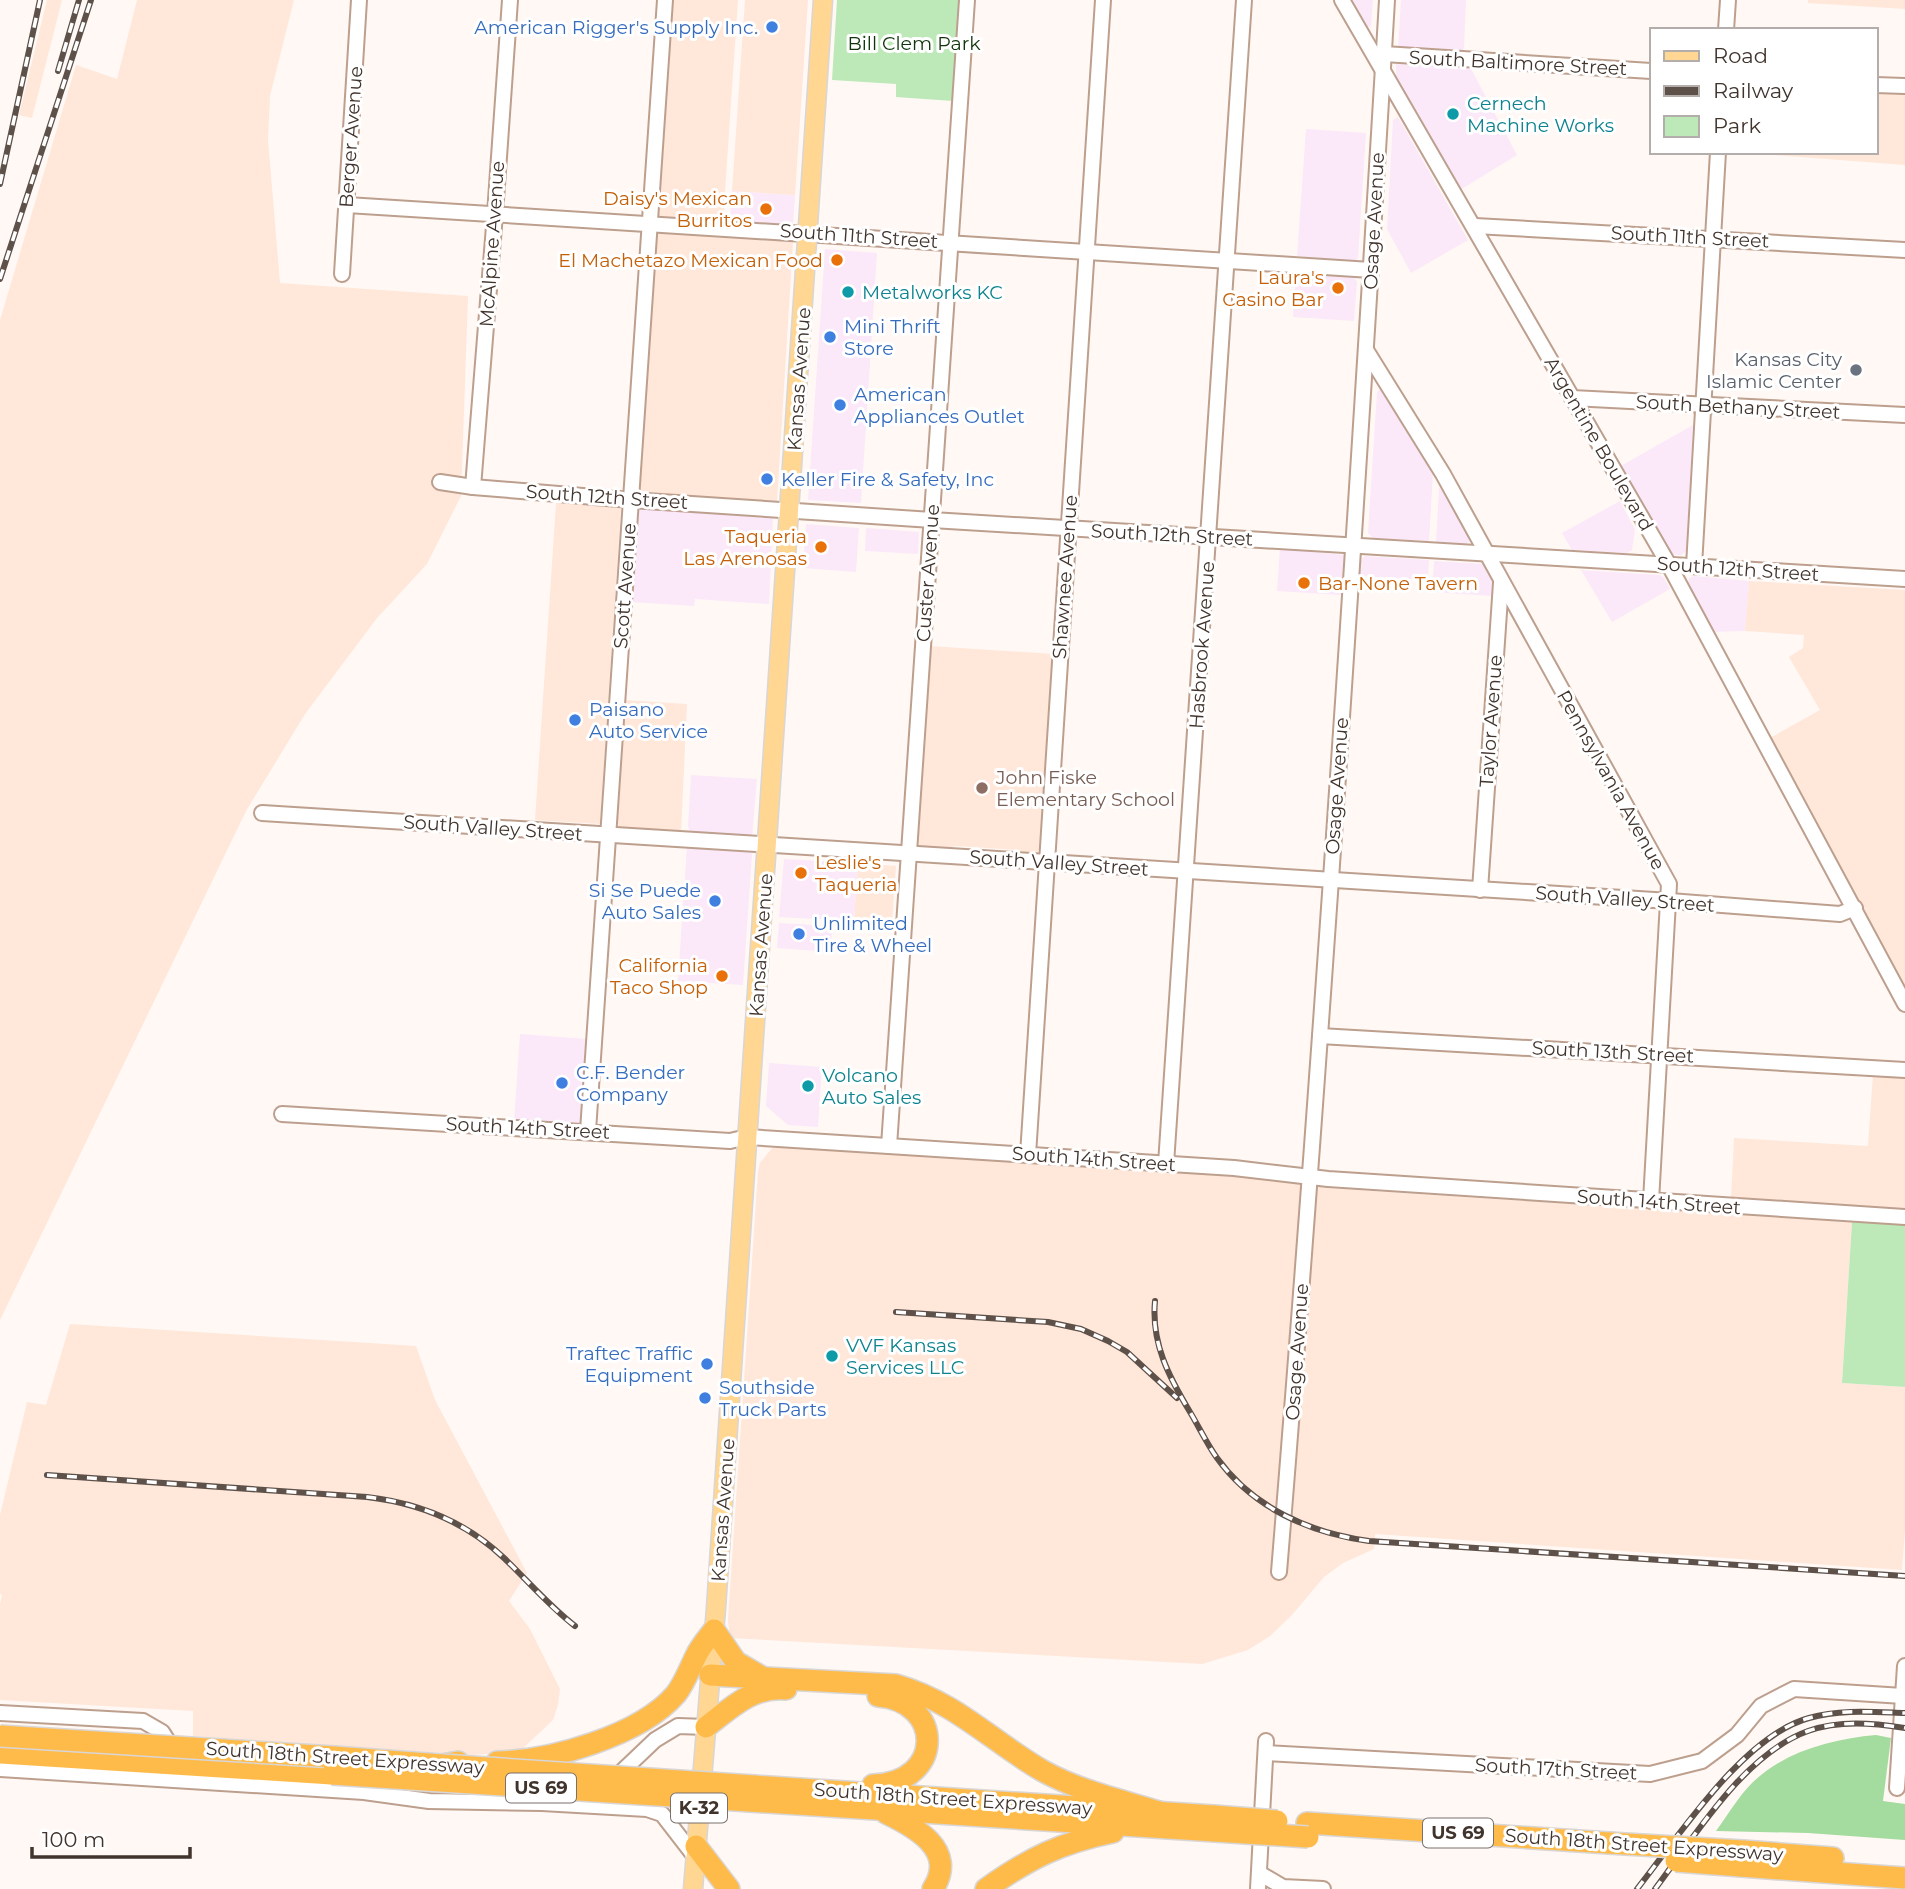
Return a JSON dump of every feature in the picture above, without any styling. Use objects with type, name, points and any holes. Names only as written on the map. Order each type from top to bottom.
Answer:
[{"type":"highway","points":[[442,1765],[462,1761],[516,1762],[584,1746],[637,1724],[674,1696],[714,1630],[736,1662],[762,1677]]},
{"type":"highway","points":[[710,1675],[895,1685],[919,1692],[951,1707],[1056,1777],[1159,1812]]},
{"type":"highway","points":[[706,1727],[745,1696],[779,1688],[888,1697],[915,1710],[927,1735],[927,1748],[917,1769],[906,1778],[892,1783],[860,1785],[837,1792]]},
{"type":"highway","name":"South 18th Street Expressway","points":[[0,1736],[442,1765],[752,1793],[878,1809],[1139,1826],[1215,1824],[1742,1858],[1905,1864]]},
{"type":"highway","name":"South 18th Street Expressway","points":[[0,1753],[752,1793],[837,1792],[1159,1812],[1215,1824]]},
{"type":"highway","points":[[878,1809],[911,1825],[933,1844],[938,1855],[939,1869],[933,1889]]},
{"type":"highway","points":[[986,1889],[1036,1856],[1061,1845],[1139,1826]]},
{"type":"highway","points":[[696,1852],[729,1889]]},
{"type":"highway","name":"South 18th Street Expressway","points":[[1742,1858],[1905,1878]]},
{"type":"main road","name":"Kansas Avenue","points":[[693,1889],[714,1630],[824,0]]},
{"type":"street","name":"Berger Avenue","points":[[342,274],[359,0]]},
{"type":"street","name":"McAlpine Avenue","points":[[472,487],[510,0]]},
{"type":"street","name":"Scott Avenue","points":[[588,1131],[665,0]]},
{"type":"street","name":"Custer Avenue","points":[[889,1146],[967,0]]},
{"type":"street","name":"Shawnee Avenue","points":[[1028,1155],[1103,0]]},
{"type":"street","name":"Hasbrook Avenue","points":[[1166,1164],[1244,0]]},
{"type":"street","name":"Argentine Boulevard","points":[[1342,0],[1669,565],[1905,1004]]},
{"type":"street","name":"Osage Avenue","points":[[1279,1572],[1295,1388],[1331,880],[1387,0]]},
{"type":"street","points":[[1726,28],[1728,0]]},
{"type":"street","name":"South Baltimore Street","points":[[1384,54],[1650,71]]},
{"type":"street","points":[[1877,85],[1905,86]]},
{"type":"street","points":[[1694,566],[1718,154]]},
{"type":"street","name":"South 11th Street","points":[[347,205],[1371,270]]},
{"type":"street","name":"South 11th Street","points":[[1475,226],[1905,250]]},
{"type":"street","points":[[1366,350],[1443,474],[1501,581]]},
{"type":"street","name":"South Bethany Street","points":[[1572,398],[1905,415]]},
{"type":"street","name":"South 12th Street","points":[[440,482],[631,500],[932,520],[1905,579]]},
{"type":"street","name":"Taylor Avenue","points":[[1480,890],[1501,581]]},
{"type":"street","name":"Pennsylvania Avenue","points":[[1501,581],[1669,884],[1651,1201]]},
{"type":"street","name":"South Valley Street","points":[[262,813],[1670,901],[1840,914],[1855,908]]},
{"type":"street","name":"South 13th Street","points":[[1320,1036],[1905,1070]]},
{"type":"street","name":"South 14th Street","points":[[282,1114],[730,1141],[747,1137],[889,1146],[1234,1168],[1308,1177],[1905,1217]]},
{"type":"street","points":[[1897,1788],[1905,1666]]},
{"type":"street","name":"South 17th Street","points":[[1259,1872],[1266,1747],[1650,1774],[1702,1760],[1737,1735],[1761,1706],[1794,1689],[1903,1696]]},
{"type":"street","points":[[0,1713],[143,1721],[162,1732],[173,1749],[612,1781],[655,1740],[678,1726],[706,1727]]},
{"type":"street","points":[[0,1769],[364,1791],[429,1801],[542,1803],[647,1809],[662,1814],[696,1852]]},
{"type":"street","points":[[1258,1889],[1259,1872],[1283,1887],[1323,1889]]},
{"type":"shaded area","points":[[47,0],[62,0],[32,118],[19,115]]},
{"type":"shaded area","points":[[137,0],[294,0],[270,96],[268,140],[280,283],[468,296],[461,496],[427,564],[377,618],[305,714],[246,811],[0,1320],[0,320],[76,65],[117,79]]},
{"type":"shaded area","points":[[671,0],[738,0],[723,221],[656,216]]},
{"type":"shaded area","points":[[745,0],[808,0],[795,195],[732,191]]},
{"type":"shaded area","points":[[1351,0],[1373,0],[1371,27],[1365,26]]},
{"type":"shaded area","points":[[1401,0],[1466,0],[1464,48],[1461,53],[1398,49]]},
{"type":"shaded area","points":[[1808,0],[1905,0],[1905,9],[1808,3]]},
{"type":"shaded area","points":[[1396,64],[1470,67],[1517,155],[1460,190],[1396,79]]},
{"type":"shaded area","points":[[1877,92],[1905,94],[1905,165],[1762,154],[1877,154]]},
{"type":"shaded area","points":[[1398,117],[1468,240],[1411,273],[1387,229],[1393,120]]},
{"type":"shaded area","points":[[1306,129],[1366,133],[1358,258],[1355,261],[1297,256]]},
{"type":"shaded area","points":[[732,191],[795,195],[793,225],[730,221]]},
{"type":"shaded area","points":[[655,232],[793,241],[777,501],[639,493]]},
{"type":"shaded area","points":[[825,249],[877,253],[861,503],[808,500]]},
{"type":"shaded area","points":[[1296,272],[1354,277],[1357,282],[1354,321],[1293,317]]},
{"type":"shaded area","points":[[1381,388],[1385,390],[1433,472],[1429,541],[1373,538],[1368,533],[1377,392]]},
{"type":"shaded area","points":[[1693,425],[1686,551],[1682,555],[1675,555],[1669,552],[1619,467]]},
{"type":"shaded area","points":[[1441,487],[1469,535],[1467,544],[1436,542]]},
{"type":"shaded area","points":[[1620,501],[1635,530],[1632,550],[1627,553],[1572,550],[1562,533]]},
{"type":"shaded area","points":[[556,503],[621,508],[600,824],[535,820]]},
{"type":"shaded area","points":[[640,508],[766,515],[773,518],[769,604],[695,599],[694,606],[631,602]]},
{"type":"shaded area","points":[[806,524],[859,528],[856,572],[803,568]]},
{"type":"shaded area","points":[[866,528],[919,532],[918,554],[865,551]]},
{"type":"shaded area","points":[[1280,548],[1344,555],[1341,595],[1277,591]]},
{"type":"shaded area","points":[[1365,556],[1429,560],[1428,580],[1360,576],[1361,560]]},
{"type":"shaded area","points":[[1434,561],[1486,564],[1495,578],[1493,596],[1432,592]]},
{"type":"shaded area","points":[[1581,570],[1660,575],[1670,589],[1612,622]]},
{"type":"shaded area","points":[[1694,576],[1749,581],[1745,631],[1712,632],[1688,584],[1689,578]]},
{"type":"shaded area","points":[[1749,581],[1905,590],[1905,987],[1770,738],[1820,710],[1789,657],[1803,648],[1804,635],[1745,631]]},
{"type":"shaded area","name":"John Fiske Elementary School","points":[[929,646],[1054,654],[1040,849],[1036,854],[1026,854],[1018,850],[956,846],[940,849],[916,847]]},
{"type":"shaded area","points":[[624,700],[687,704],[681,832],[616,828]]},
{"type":"shaded area","points":[[691,775],[757,779],[752,838],[690,834],[688,826]]},
{"type":"shaded area","points":[[687,846],[749,850],[752,854],[743,985],[678,981]]},
{"type":"shaded area","points":[[784,859],[858,863],[854,921],[779,917]]},
{"type":"shaded area","points":[[858,863],[896,866],[892,924],[854,921]]},
{"type":"shaded area","points":[[779,923],[832,926],[831,952],[777,948]]},
{"type":"shaded area","points":[[520,1034],[587,1039],[579,1125],[514,1121]]},
{"type":"shaded area","points":[[769,1063],[822,1067],[818,1127],[788,1125],[766,1106]]},
{"type":"shaded area","points":[[1873,1075],[1905,1077],[1905,1209],[1731,1199],[1734,1138],[1868,1146]]},
{"type":"shaded area","points":[[787,1145],[1267,1177],[1326,1188],[1852,1222],[1842,1383],[1905,1387],[1905,1530],[1902,1570],[1375,1534],[1374,1549],[1343,1563],[1324,1577],[1270,1636],[1248,1650],[1202,1664],[730,1638],[728,1620],[758,1172],[760,1163],[772,1148]]},
{"type":"shaded area","points":[[70,1324],[416,1346],[435,1400],[527,1573],[509,1601],[530,1629],[560,1689],[553,1720],[519,1752],[473,1755],[193,1736],[193,1711],[0,1700],[0,1515],[27,1402],[46,1405]]},
{"type":"green space","name":"Bill Clem Park","points":[[837,0],[961,0],[953,101],[896,97],[896,84],[832,80]]},
{"type":"green space","points":[[1852,1222],[1905,1225],[1905,1387],[1842,1383]]},
{"type":"green space","points":[[1876,1735],[1891,1738],[1883,1801],[1905,1804],[1905,1840],[1808,1833],[1716,1831],[1747,1788],[1779,1763],[1810,1748]]},
{"type":"railway","points":[[0,184],[40,0]]},
{"type":"railway","points":[[58,71],[79,0]]},
{"type":"railway","points":[[0,279],[91,0]]},
{"type":"railway","points":[[1155,1301],[1156,1331],[1163,1359],[1213,1453],[1231,1476],[1265,1504],[1325,1532],[1369,1541],[1905,1576]]},
{"type":"railway","points":[[896,1312],[1048,1322],[1081,1329],[1127,1352],[1177,1398]]},
{"type":"railway","points":[[47,1475],[367,1497],[423,1509],[458,1524],[489,1545],[575,1626]]},
{"type":"railway","points":[[1637,1889],[1714,1790],[1760,1745],[1784,1728],[1809,1718],[1833,1713],[1905,1713]]},
{"type":"railway","points":[[1655,1889],[1722,1799],[1742,1777],[1785,1742],[1808,1731],[1832,1725],[1868,1724],[1905,1728]]},
{"type":"place","name":"American Rigger's Supply Inc.","points":[[772,27]]},
{"type":"place","name":"Cernech Machine Works","points":[[1453,114]]},
{"type":"place","name":"Daisy's Mexican Burritos","points":[[766,209]]},
{"type":"place","name":"El Machetazo Mexican Food","points":[[837,260]]},
{"type":"place","name":"Laura's Casino Bar","points":[[1338,288]]},
{"type":"place","name":"Metalworks KC","points":[[848,292]]},
{"type":"place","name":"Mini Thrift Store","points":[[830,337]]},
{"type":"place","name":"Kansas City Islamic Center","points":[[1856,370]]},
{"type":"place","name":"American Appliances Outlet","points":[[840,405]]},
{"type":"place","name":"Keller Fire & Safety, Inc","points":[[767,479]]},
{"type":"place","name":"Taqueria Las Arenosas","points":[[821,547]]},
{"type":"place","name":"Bar-None Tavern","points":[[1304,583]]},
{"type":"place","name":"Paisano Auto Service","points":[[575,720]]},
{"type":"place","name":"John Fiske Elementary School","points":[[982,788]]},
{"type":"place","name":"Leslie's Taqueria","points":[[801,873]]},
{"type":"place","name":"Si Se Puede Auto Sales","points":[[715,901]]},
{"type":"place","name":"Unlimited Tire & Wheel","points":[[799,934]]},
{"type":"place","name":"California Taco Shop","points":[[722,976]]},
{"type":"place","name":"C.F. Bender Company","points":[[562,1083]]},
{"type":"place","name":"Volcano Auto Sales","points":[[808,1086]]},
{"type":"place","name":"VVF Kansas Services LLC","points":[[832,1356]]},
{"type":"place","name":"Traftec Traffic Equipment","points":[[707,1364]]},
{"type":"place","name":"Southside Truck Parts","points":[[705,1398]]}]
